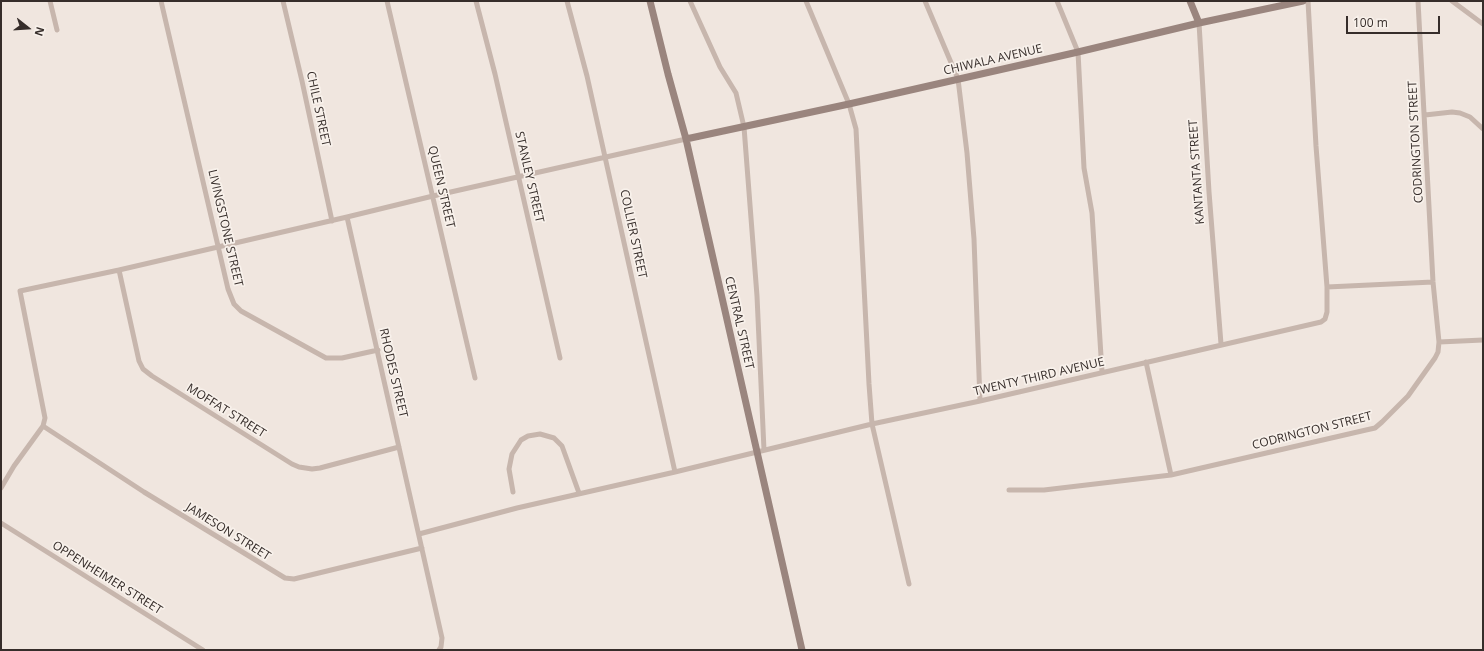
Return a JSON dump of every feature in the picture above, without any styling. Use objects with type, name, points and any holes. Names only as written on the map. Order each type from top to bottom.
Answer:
[{"type":"main road","name":"CENTRAL STREET","points":[[650,1],[686,138],[761,451],[802,650]]},
{"type":"main road","name":"KANTANTA STREET","points":[[1190,1],[1199,24]]},
{"type":"main road","name":"CHIWALA AVENUE","points":[[686,138],[850,104],[1303,1]]},
{"type":"street","points":[[50,1],[57,30]]},
{"type":"street","name":"LIVINGSTONE STREET","points":[[161,1],[181,92],[231,298],[234,304],[241,311],[326,358],[342,358],[378,350]]},
{"type":"street","name":"CHILE STREET","points":[[283,1],[332,221]]},
{"type":"street","name":"QUEEN STREET","points":[[387,1],[475,378]]},
{"type":"street","name":"STANLEY STREET","points":[[476,1],[495,74],[560,358]]},
{"type":"street","name":"COLLIER STREET","points":[[567,1],[587,76],[606,158],[676,472]]},
{"type":"street","points":[[690,1],[720,67],[736,93],[744,127],[757,296],[761,451]]},
{"type":"street","points":[[806,1],[850,104],[856,129],[872,424],[909,584]]},
{"type":"street","points":[[925,1],[958,79],[967,153],[973,231],[980,401]]},
{"type":"street","points":[[1057,1],[1078,52],[1084,168],[1092,213],[1102,372]]},
{"type":"street","points":[[1308,1],[1316,146],[1327,287],[1433,282]]},
{"type":"street","name":"CODRINGTON STREET","points":[[1009,490],[1044,490],[1171,475],[1375,428],[1408,396],[1436,358],[1439,342],[1433,282],[1418,1]]},
{"type":"street","points":[[1452,1],[1483,24]]},
{"type":"street","name":"KANTANTA STREET","points":[[1199,24],[1209,192],[1221,344]]},
{"type":"street","points":[[1425,115],[1452,112],[1460,113],[1470,117],[1483,129]]},
{"type":"street","points":[[1,488],[14,466],[43,426],[45,418],[20,291],[119,270],[433,196],[606,158],[686,138]]},
{"type":"street","name":"RHODES STREET","points":[[347,217],[442,638],[441,647],[439,650]]},
{"type":"street","name":"MOFFAT STREET","points":[[119,270],[139,361],[143,369],[152,376],[298,467],[312,469],[399,447]]},
{"type":"street","name":"TWENTY THIRD AVENUE","points":[[419,534],[579,493],[676,472],[872,424],[980,401],[1321,322],[1325,319],[1327,312],[1327,287]]},
{"type":"street","points":[[1439,342],[1483,340]]},
{"type":"street","points":[[1146,362],[1171,475]]},
{"type":"street","name":"JAMESON STREET","points":[[43,426],[144,492],[285,578],[294,579],[422,548]]},
{"type":"street","points":[[513,492],[509,469],[512,454],[521,440],[528,436],[540,434],[554,438],[562,446],[579,493]]},
{"type":"street","name":"OPPENHEIMER STREET","points":[[1,523],[203,650]]}]
